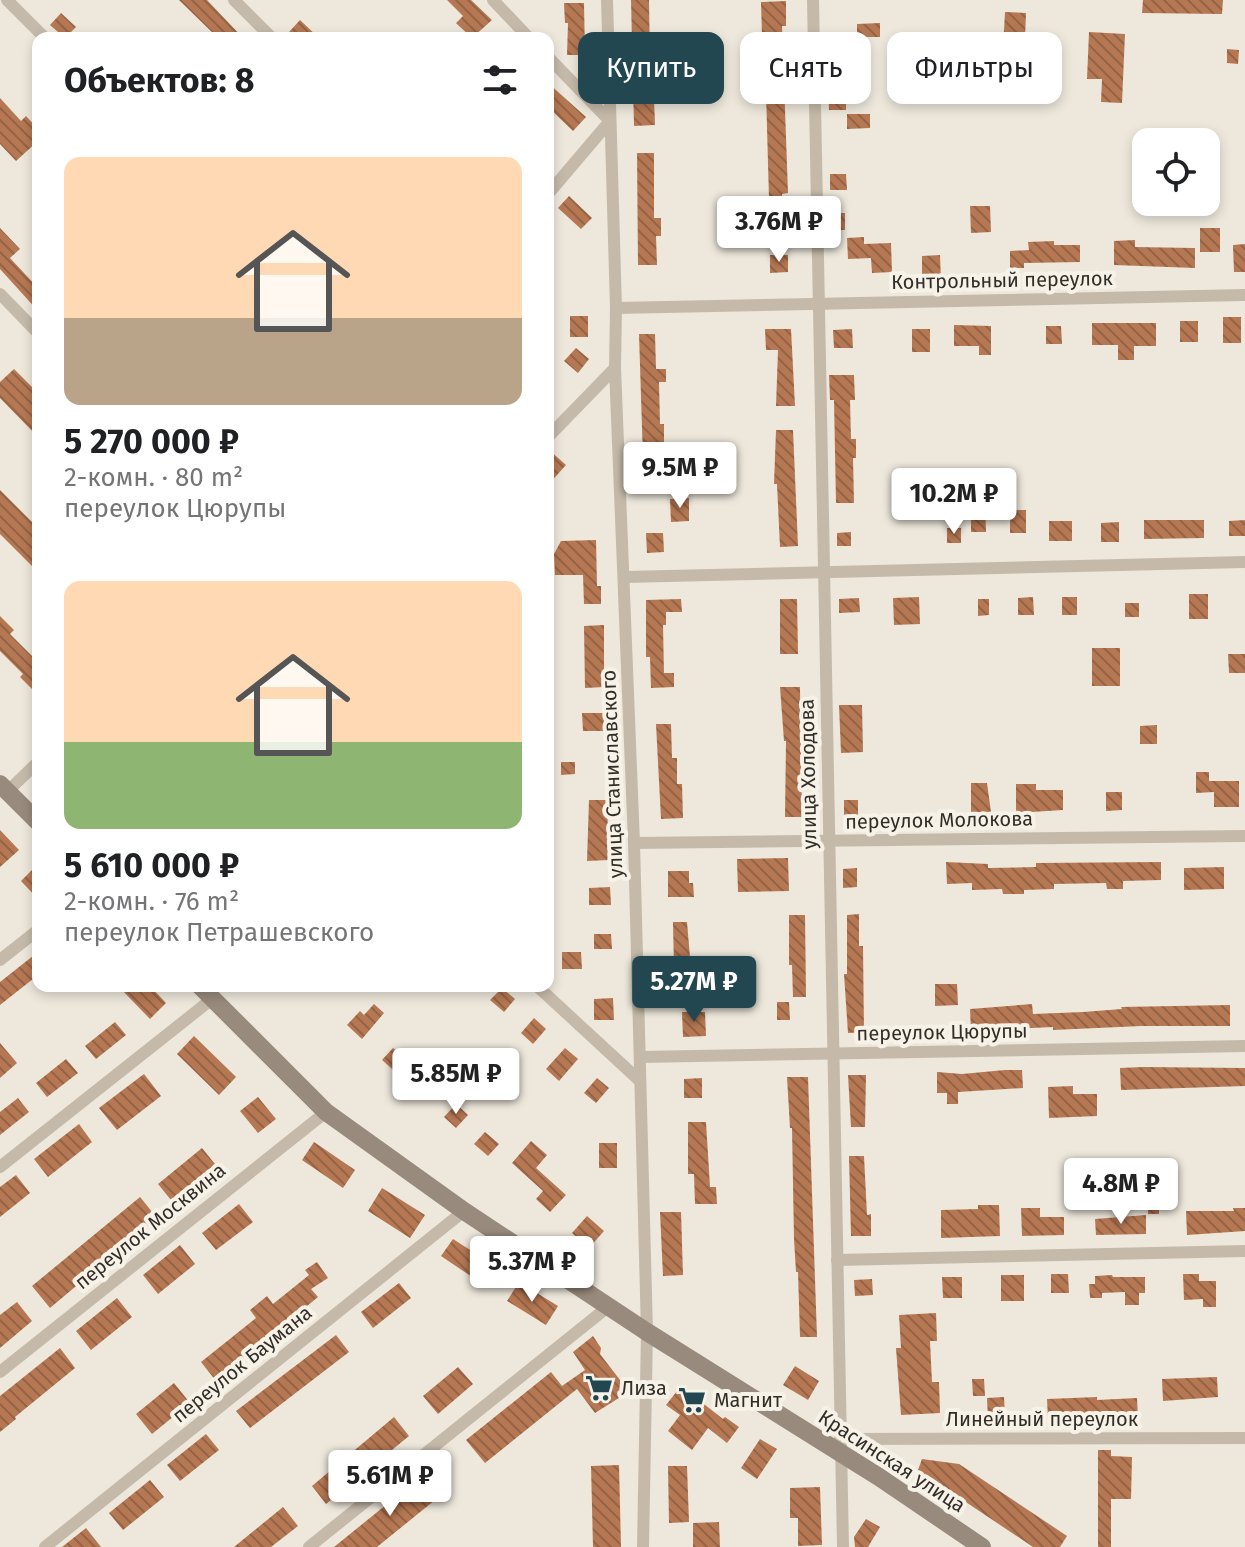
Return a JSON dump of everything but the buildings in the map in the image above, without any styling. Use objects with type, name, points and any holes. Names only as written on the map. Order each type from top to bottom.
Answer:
[{"type":"main road","points":[[4,787],[32,816]]},
{"type":"main road","name":"Красинская улица","points":[[206,992],[326,1112],[464,1211],[647,1332],[840,1446],[982,1547]]},
{"type":"street","points":[[7,0],[39,32]]},
{"type":"street","points":[[234,0],[266,32]]},
{"type":"street","points":[[493,0],[523,32]]},
{"type":"street","name":"улица Станиславского","points":[[607,0],[615,368],[634,843],[647,1332],[643,1547]]},
{"type":"street","name":"улица Холодова","points":[[813,0],[843,1547]]},
{"type":"street","points":[[554,63],[610,121],[554,187]]},
{"type":"street","points":[[0,294],[32,327]]},
{"type":"street","name":"Контрольный переулок","points":[[616,308],[1245,295]]},
{"type":"street","points":[[554,431],[615,368]]},
{"type":"street","points":[[625,577],[1245,562]]},
{"type":"street","points":[[4,787],[32,766]]},
{"type":"street","name":"переулок Молокова","points":[[634,843],[1245,836]]},
{"type":"street","points":[[0,960],[32,935]]},
{"type":"street","points":[[0,1167],[206,992]]},
{"type":"street","points":[[544,992],[640,1081]]},
{"type":"street","name":"переулок Цюрупы","points":[[640,1057],[1245,1046]]},
{"type":"street","name":"переулок Москвина","points":[[0,1372],[326,1112]]},
{"type":"street","name":"переулок Баумана","points":[[45,1547],[464,1211]]},
{"type":"street","points":[[837,1260],[1245,1251]]},
{"type":"street","points":[[309,1547],[609,1306]]},
{"type":"street","name":"Линейный переулок","points":[[840,1446],[1245,1438]]},
{"type":"place","name":"Лиза","points":[[599,1388]]},
{"type":"place","name":"Магнит","points":[[692,1400]]}]
